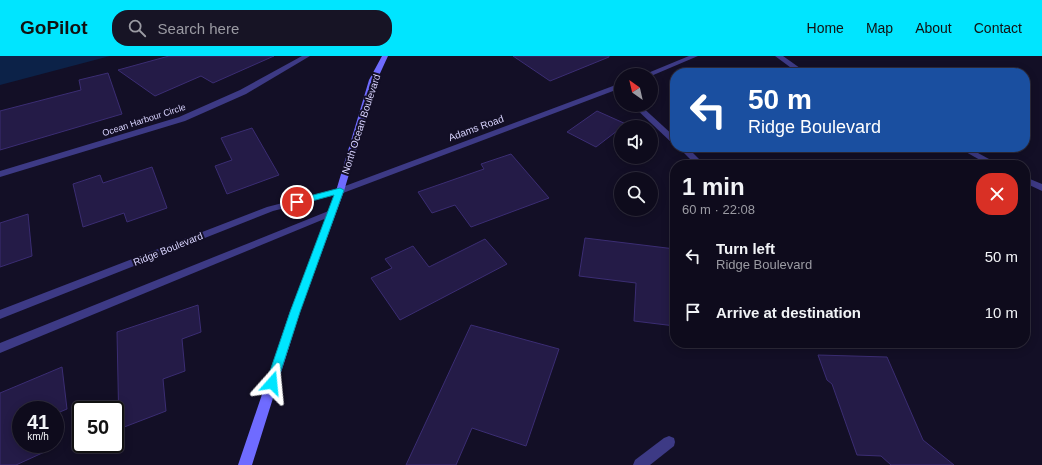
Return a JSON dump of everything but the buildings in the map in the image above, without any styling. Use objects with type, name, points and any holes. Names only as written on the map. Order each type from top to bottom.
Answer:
[{"type":"main road","name":"North Ocean Boulevard","points":[[245,465],[295,312],[340,190],[373,80],[385,56]]},
{"type":"street","name":"Ocean Harbour Circle","points":[[0,174],[182,119],[243,92],[307,56]]},
{"type":"street","points":[[658,71],[695,56]]},
{"type":"street","points":[[778,56],[796,68]]},
{"type":"street","name":"Adams Road","points":[[340,190],[614,90]]},
{"type":"street","points":[[644,112],[670,136]]},
{"type":"street","points":[[687,152],[696,160]]},
{"type":"street","points":[[971,152],[986,160]]},
{"type":"street","points":[[1030,182],[1042,188]]},
{"type":"street","name":"Ridge Boulevard","points":[[0,315],[270,209],[340,190]]},
{"type":"street","points":[[0,348],[331,213]]},
{"type":"street","points":[[640,465],[669,442]]},
{"type":"water","points":[[0,56],[110,56],[0,85]]},
{"type":"route","points":[[272,383],[295,312],[340,190],[297,202]]}]
